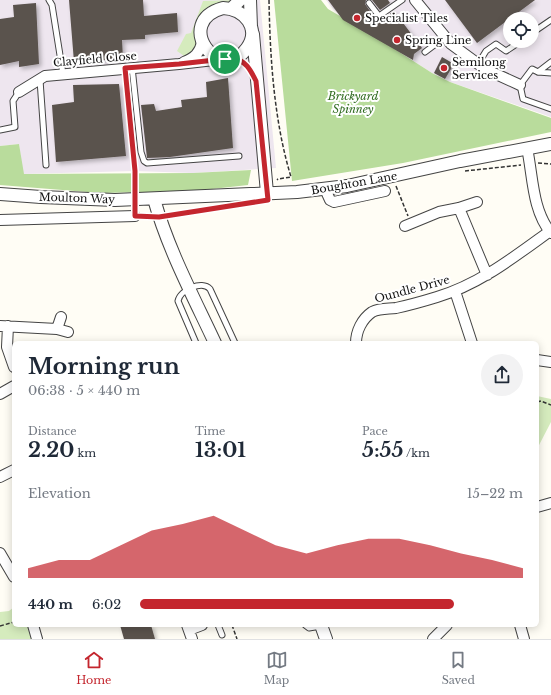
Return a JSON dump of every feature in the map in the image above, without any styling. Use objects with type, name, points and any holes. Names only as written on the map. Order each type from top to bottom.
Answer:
[{"type":"street","points":[[231,9],[240,0]]},
{"type":"street","points":[[250,0],[267,193]]},
{"type":"street","points":[[415,0],[451,44],[485,69],[520,85]]},
{"type":"street","points":[[229,59],[240,55],[246,49],[251,42],[252,30],[243,15],[237,11],[223,8],[216,10],[204,20],[201,27],[202,42],[209,52],[219,58],[229,59],[240,60],[246,64],[256,81]]},
{"type":"street","name":"Clayfield Close","points":[[179,64],[192,58],[201,48],[202,42]]},
{"type":"street","name":"Clayfield Close","points":[[19,92],[45,76],[229,59]]},
{"type":"street","name":"Boughton Lane","points":[[154,199],[325,189],[551,144]]},
{"type":"street","points":[[527,148],[541,218],[550,232]]},
{"type":"street","points":[[325,189],[330,200],[334,202],[385,191]]},
{"type":"street","name":"Moulton Way","points":[[0,194],[41,197],[154,199]]},
{"type":"street","points":[[154,199],[159,217],[214,341]]},
{"type":"street","points":[[408,224],[439,212],[478,202]]},
{"type":"street","points":[[459,208],[487,275]]},
{"type":"street","points":[[0,220],[135,216]]},
{"type":"street","name":"Oundle Drive","points":[[356,341],[360,326],[367,316],[374,311],[383,308],[396,308],[455,291],[487,275],[510,261],[550,232]]},
{"type":"street","points":[[455,291],[471,341]]},
{"type":"street","points":[[57,328],[61,317]]},
{"type":"street","points":[[12,362],[7,347],[4,326],[57,328],[68,332]]},
{"type":"street","points":[[539,360],[551,362]]},
{"type":"street","points":[[0,394],[12,387]]},
{"type":"street","points":[[0,477],[12,471]]},
{"type":"street","points":[[539,506],[551,503]]},
{"type":"street","points":[[0,553],[12,574]]},
{"type":"street","points":[[34,627],[37,639]]},
{"type":"street","points":[[189,631],[198,627]]},
{"type":"street","points":[[323,627],[326,639]]},
{"type":"street","points":[[433,639],[445,627]]},
{"type":"street","points":[[521,627],[524,639]]},
{"type":"lane","points":[[49,0],[52,5],[63,74]]},
{"type":"lane","points":[[369,3],[379,16],[402,0]]},
{"type":"lane","points":[[539,28],[551,20]]},
{"type":"lane","points":[[425,52],[445,37]]},
{"type":"lane","points":[[478,64],[486,51],[496,44],[506,51],[510,48]]},
{"type":"lane","points":[[538,72],[551,62]]},
{"type":"lane","points":[[128,68],[141,152],[144,161],[147,163],[239,156]]},
{"type":"lane","points":[[551,73],[538,72],[532,69],[520,85],[523,99],[551,109]]},
{"type":"lane","points":[[40,79],[46,165]]},
{"type":"lane","points":[[0,130],[15,127],[13,101],[19,92]]},
{"type":"lane","points":[[195,341],[178,301],[182,293],[203,285],[210,289],[234,341]]},
{"type":"lane","points":[[219,627],[222,635]]},
{"type":"path","points":[[267,193],[278,179],[291,177],[284,153],[276,103],[269,0]]},
{"type":"path","points":[[128,68],[136,199]]},
{"type":"path","points":[[463,171],[530,164],[551,164]]},
{"type":"path","points":[[385,191],[388,184],[395,182],[408,224]]},
{"type":"path","points":[[159,217],[237,205]]},
{"type":"path","points":[[539,402],[551,405]]},
{"type":"path","points":[[0,626],[12,623]]},
{"type":"path","points":[[233,627],[237,639]]},
{"type":"shaded area","points":[[0,0],[260,0],[276,168],[193,173],[135,171],[23,174],[19,144],[0,146]]},
{"type":"shaded area","points":[[326,0],[551,0],[551,117],[450,82],[432,73],[334,10]]},
{"type":"green space","points":[[235,0],[215,6],[200,44],[192,55],[184,56],[177,51],[186,34],[191,33],[203,1]]},
{"type":"green space","name":"Brickyard Spinney","points":[[274,0],[321,0],[328,9],[432,73],[450,82],[551,118],[551,132],[403,163],[292,181]]},
{"type":"green space","points":[[19,144],[24,174],[193,173],[251,170],[248,185],[194,191],[100,193],[0,185],[0,146]]},
{"type":"green space","points":[[539,396],[551,399],[551,422],[539,445]]},
{"type":"green space","points":[[12,609],[12,627],[28,627],[31,639],[0,639],[0,612],[9,611]]},
{"type":"building","points":[[69,0],[143,0],[144,16],[177,13],[178,32],[145,35],[145,39],[122,40],[123,59],[74,62]]},
{"type":"building","points":[[328,0],[366,0],[365,4],[370,11],[366,14],[374,25],[394,11],[422,48],[414,54],[413,60],[343,20]]},
{"type":"building","points":[[372,0],[388,0],[390,3],[380,10]]},
{"type":"building","points":[[445,0],[535,0],[519,12],[503,12],[503,24],[477,43]]},
{"type":"building","points":[[36,3],[39,64],[19,67],[19,61],[0,65],[0,19],[14,17],[13,5]]},
{"type":"building","name":"Semilong Services","points":[[442,57],[454,64],[445,79],[434,73]]},
{"type":"building","points":[[228,78],[233,148],[170,157],[147,158],[141,105],[154,104],[156,111],[182,107],[181,100],[207,97],[206,82]]},
{"type":"building","points":[[119,84],[126,156],[56,162],[52,105],[74,102],[73,85]]},
{"type":"building","points":[[121,627],[152,627],[155,639],[124,639]]},
{"type":"place","name":"Specialist Tiles","points":[[357,18]]},
{"type":"place","name":"Spring Line","points":[[397,40]]},
{"type":"place","name":"Semilong Services","points":[[444,68]]},
{"type":"route","points":[[233,58],[246,64],[256,81],[268,200],[159,217],[135,216],[135,171],[125,68],[225,59],[233,58]]}]
